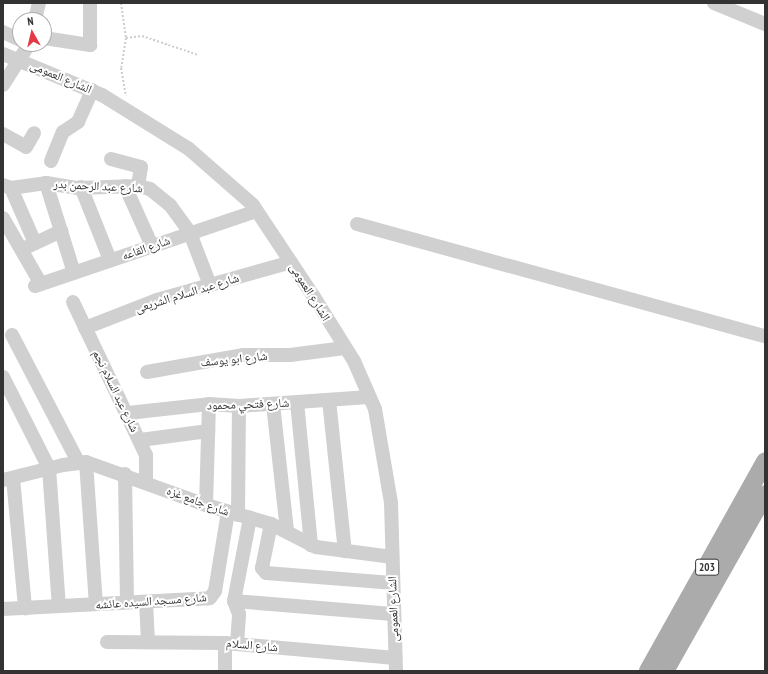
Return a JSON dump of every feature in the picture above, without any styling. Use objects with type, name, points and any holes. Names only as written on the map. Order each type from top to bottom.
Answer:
[{"type":"main road","name":"203","points":[[648,671],[765,462]]},
{"type":"main road","name":"203","points":[[665,671],[765,494]]},
{"type":"street","points":[[52,39],[90,45],[90,3]]},
{"type":"street","points":[[714,3],[765,24]]},
{"type":"street","points":[[3,85],[25,52]]},
{"type":"street","name":"الشارع العمومى","points":[[3,54],[92,90],[129,109],[189,149],[256,211],[291,262],[345,348],[375,409],[389,485],[392,557],[392,614],[396,665]]},
{"type":"street","points":[[51,161],[63,132],[78,122],[92,90]]},
{"type":"street","points":[[3,134],[26,147],[34,133]]},
{"type":"street","points":[[111,159],[140,167],[132,186],[152,246]]},
{"type":"street","points":[[46,184],[74,273]]},
{"type":"street","name":"شارع عبد الرحمن بدر","points":[[7,186],[46,184],[81,187],[132,186],[161,196],[190,233],[210,285]]},
{"type":"street","points":[[7,186],[36,243]]},
{"type":"street","points":[[81,187],[110,260]]},
{"type":"street","name":"شارع القاعه","points":[[21,250],[38,285],[256,211]]},
{"type":"street","points":[[3,218],[21,250],[61,231]]},
{"type":"street","points":[[357,224],[765,336]]},
{"type":"street","name":"شارع عبد السلام الشريعى","points":[[85,328],[140,306],[291,262]]},
{"type":"street","name":"شارع عبد السلام نجم","points":[[73,302],[140,440],[148,461],[146,482]]},
{"type":"street","points":[[12,335],[82,462],[96,604]]},
{"type":"street","name":"شارع ابو يوسف","points":[[147,372],[237,356],[345,348]]},
{"type":"street","points":[[3,377],[49,468],[60,606]]},
{"type":"street","name":"شارع فتحي محمود","points":[[128,414],[209,404],[239,406],[369,397]]},
{"type":"street","points":[[329,400],[345,551]]},
{"type":"street","points":[[297,402],[311,545]]},
{"type":"street","points":[[206,505],[209,404]]},
{"type":"street","points":[[273,404],[287,531]]},
{"type":"street","points":[[225,671],[239,612],[234,601],[239,515],[239,406]]},
{"type":"street","points":[[140,440],[208,431]]},
{"type":"street","name":"شارع جامع غزه","points":[[6,479],[49,468],[82,462],[125,474],[206,505],[271,524],[287,531],[311,545],[392,557]]},
{"type":"street","points":[[125,474],[127,602]]},
{"type":"street","points":[[6,479],[25,608]]},
{"type":"street","name":"شارع مسجد السيده عائشه","points":[[3,609],[146,602],[212,596],[239,515]]},
{"type":"street","points":[[271,524],[262,568],[266,573],[392,584]]},
{"type":"street","points":[[234,601],[392,614]]},
{"type":"street","points":[[146,602],[148,642]]},
{"type":"street","name":"شارع السلام","points":[[107,642],[231,643],[396,665]]},
{"type":"path","points":[[121,3],[126,38],[121,68],[129,109]]},
{"type":"path","points":[[126,38],[142,36],[198,55]]}]
